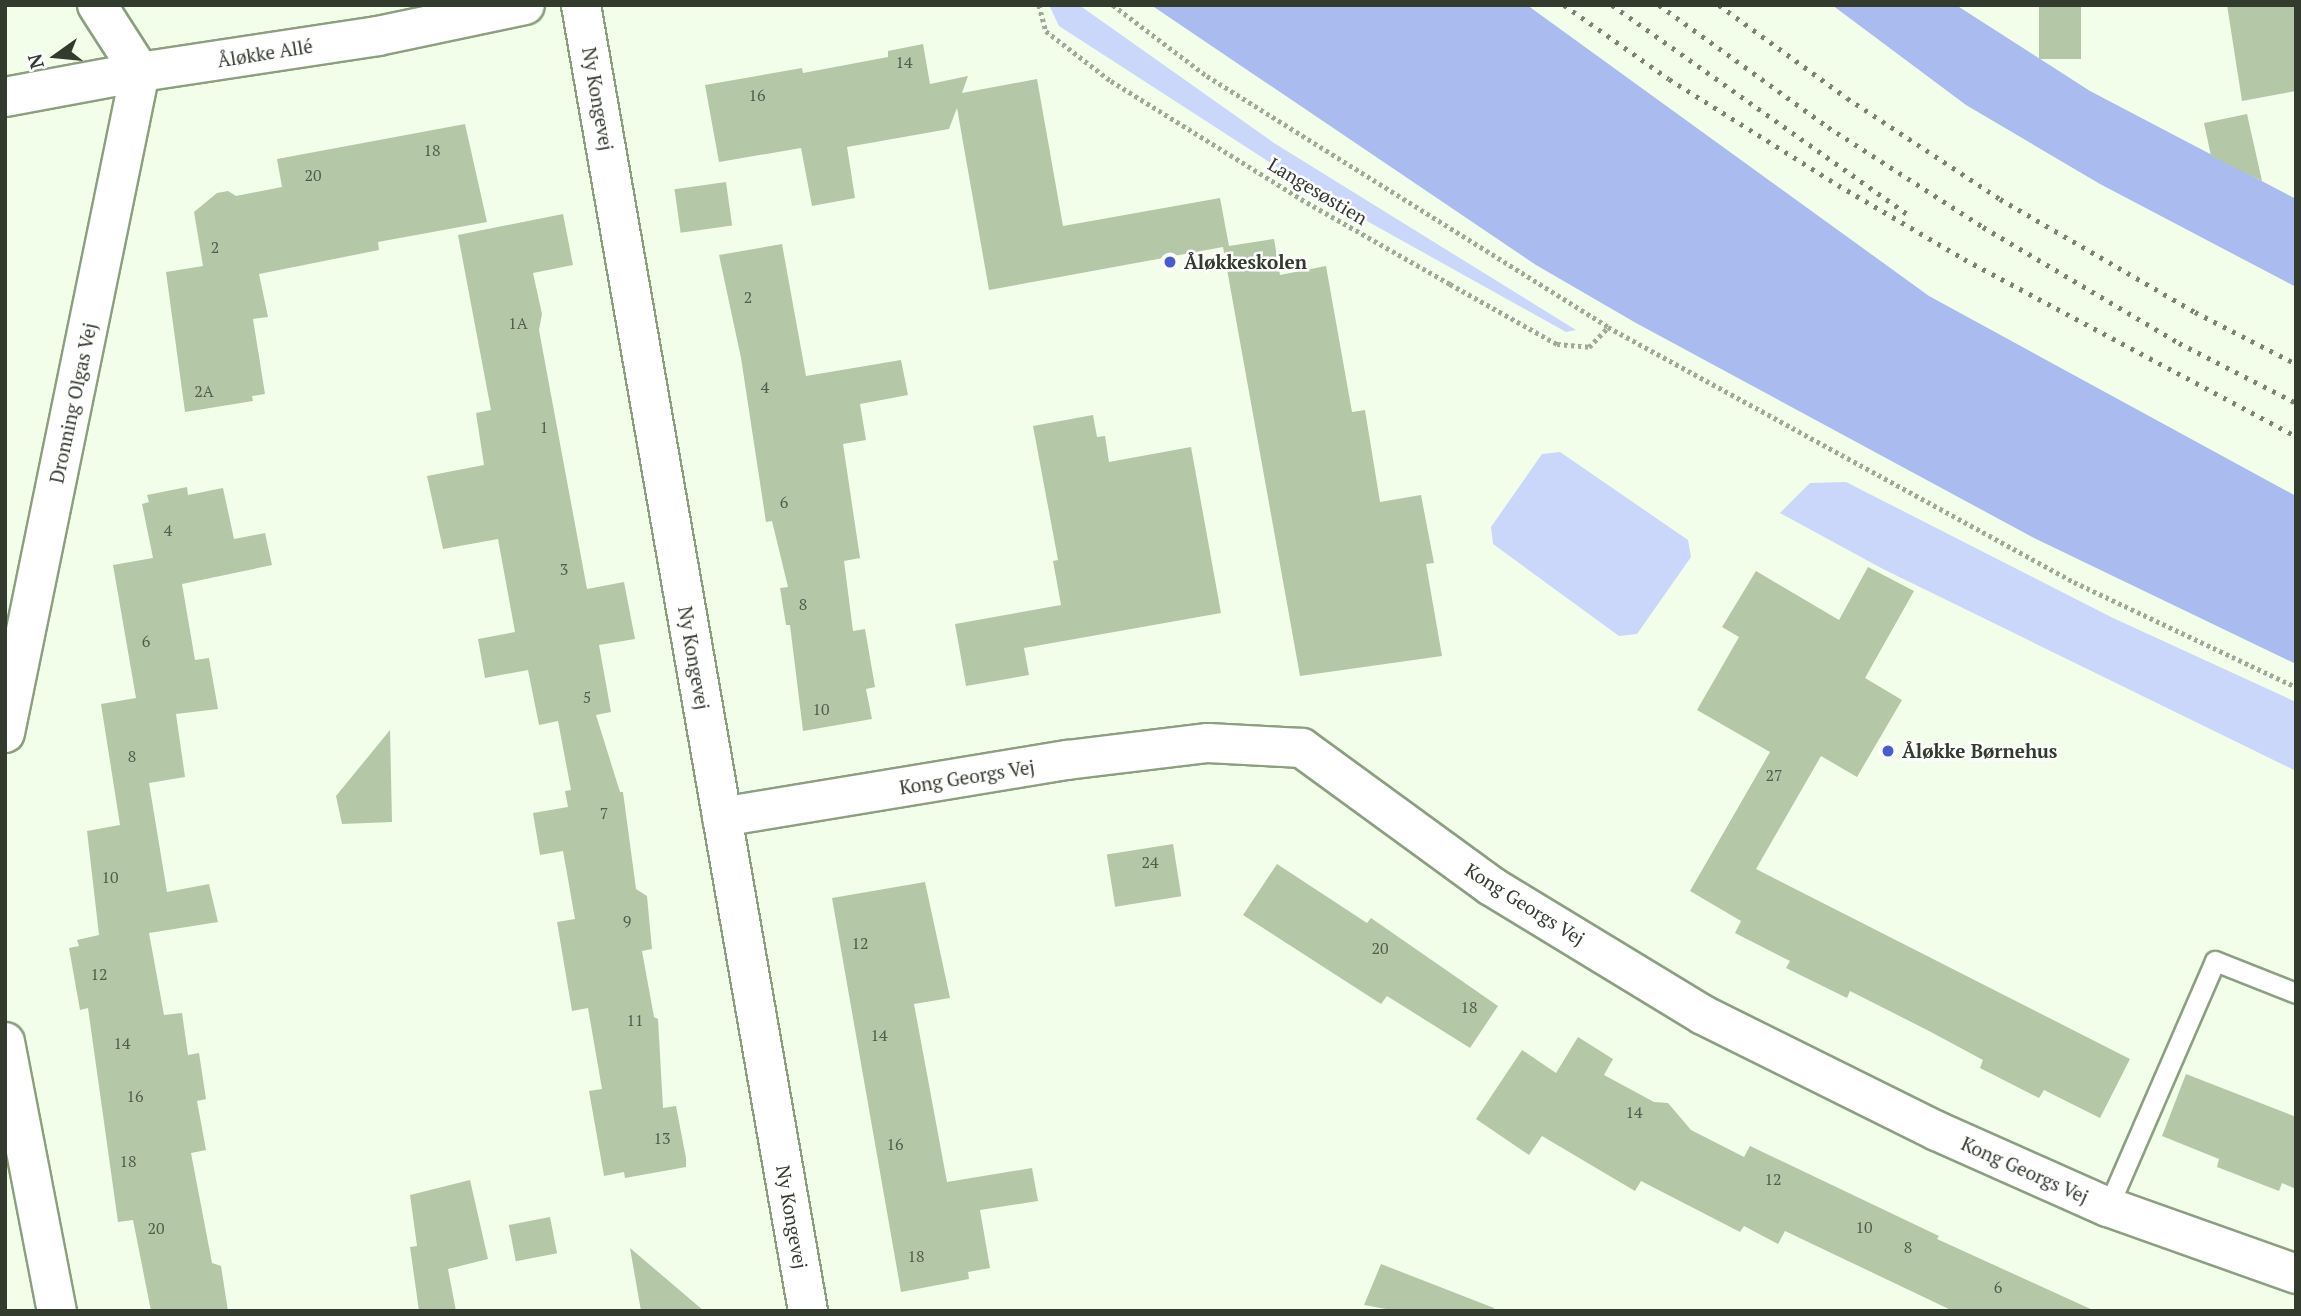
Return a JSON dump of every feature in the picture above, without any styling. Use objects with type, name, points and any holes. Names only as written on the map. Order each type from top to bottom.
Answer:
[{"type":"street","points":[[97,5],[141,72]]},
{"type":"street","name":"Åløkke Allé","points":[[5,97],[141,72],[378,36],[525,5]]},
{"type":"street","name":"Ny Kongevej","points":[[581,5],[808,1311]]},
{"type":"street","name":"Dronning Olgas Vej","points":[[5,733],[141,72]]},
{"type":"street","name":"Kong Georgs Vej","points":[[722,817],[1067,760],[1208,743],[1302,748],[1491,886],[1703,1015],[1937,1130],[2108,1208],[2296,1275]]},
{"type":"street","points":[[5,1042],[57,1311]]},
{"type":"lane","points":[[2108,1208],[2214,961],[2296,993]]},
{"type":"path","name":"Langesøstien","points":[[1039,5],[1045,31],[1111,81],[1404,258],[1557,344],[1589,346],[1608,327]]},
{"type":"path","points":[[1113,5],[1207,76],[1608,327],[2074,582],[2296,687]]},
{"type":"shaded area","points":[[1049,5],[1079,5],[1274,143],[1576,330],[1566,332],[1322,196],[1059,26]]},
{"type":"shaded area","points":[[1151,5],[1527,5],[1929,296],[2296,496],[2296,664],[2034,538],[1636,323],[1536,265]]},
{"type":"shaded area","points":[[1832,5],[1956,5],[2090,91],[2296,199],[2296,287],[2100,184],[1966,105]]},
{"type":"shaded area","points":[[1560,452],[1688,540],[1691,557],[1637,634],[1619,636],[1493,544],[1491,527],[1542,454]]},
{"type":"shaded area","points":[[1846,482],[2113,618],[2296,702],[2296,771],[1883,569],[1780,513],[1810,483]]},
{"type":"building","points":[[2039,5],[2081,5],[2081,59],[2039,59]]},
{"type":"building","points":[[2227,5],[2296,5],[2296,91],[2242,101]]},
{"type":"building","points":[[923,44],[930,84],[968,76],[962,93],[1037,79],[1063,226],[1220,198],[1229,246],[1274,239],[1280,275],[1326,266],[1352,412],[1365,410],[1380,502],[1421,495],[1434,563],[1426,564],[1442,656],[1300,676],[1223,247],[989,290],[957,108],[949,129],[847,147],[855,198],[812,206],[801,148],[719,162],[705,85],[802,68],[803,73],[888,57],[888,51]]},
{"type":"building","points":[[2247,114],[2262,181],[2211,156],[2204,123]]},
{"type":"building","points":[[465,124],[487,222],[378,242],[379,250],[259,274],[268,317],[253,319],[265,394],[252,396],[253,401],[185,412],[166,272],[203,266],[194,212],[217,193],[228,191],[236,196],[282,187],[277,159]]},
{"type":"building","points":[[726,182],[732,226],[681,233],[675,189]]},
{"type":"building","points":[[563,214],[573,265],[533,273],[542,314],[539,330],[587,589],[624,582],[635,639],[599,645],[611,712],[596,715],[620,792],[623,792],[636,889],[647,896],[652,949],[642,951],[654,1017],[658,1019],[663,1108],[676,1106],[686,1158],[686,1167],[625,1178],[624,1172],[604,1176],[589,1091],[602,1089],[588,1008],[572,1011],[557,922],[575,919],[563,851],[540,855],[533,813],[568,807],[565,791],[571,790],[558,721],[539,725],[528,670],[485,678],[478,639],[515,632],[498,539],[443,549],[427,476],[484,465],[476,413],[491,410],[458,235]]},
{"type":"building","points":[[782,244],[806,376],[901,360],[908,395],[860,404],[866,440],[843,444],[860,558],[844,561],[853,631],[865,629],[875,687],[866,689],[872,719],[803,731],[790,625],[786,625],[780,588],[788,587],[772,521],[766,522],[741,358],[719,255]]},
{"type":"building","points":[[1093,415],[1097,437],[1105,436],[1109,462],[1191,447],[1221,613],[1024,648],[1029,675],[966,686],[955,624],[1061,605],[1053,561],[1058,560],[1033,426]]},
{"type":"building","points":[[187,487],[188,495],[223,488],[234,539],[265,533],[272,565],[182,584],[195,660],[209,658],[218,709],[176,714],[185,777],[149,783],[167,892],[209,884],[218,922],[149,933],[164,1015],[182,1013],[188,1055],[199,1053],[206,1099],[197,1101],[206,1150],[191,1153],[212,1263],[221,1266],[228,1311],[151,1311],[133,1220],[118,1222],[88,1008],[80,1010],[69,948],[79,946],[77,940],[99,935],[87,831],[120,825],[101,704],[136,698],[113,565],[153,558],[142,504],[149,502],[147,495]]},
{"type":"building","points":[[1868,567],[1914,591],[1865,678],[1902,700],[1857,777],[1821,756],[1756,869],[2130,1059],[2100,1118],[2044,1090],[2039,1098],[1980,1068],[1983,1060],[1929,1031],[1850,991],[1847,998],[1786,968],[1790,961],[1735,933],[1741,921],[1690,891],[1770,752],[1697,710],[1739,637],[1722,627],[1756,571],[1839,620]]},
{"type":"building","points":[[390,730],[392,822],[342,824],[336,796]]},
{"type":"building","points":[[1173,844],[1181,896],[1115,907],[1107,854]]},
{"type":"building","points":[[1277,864],[1367,923],[1371,918],[1498,1006],[1470,1048],[1387,996],[1381,1004],[1243,915]]},
{"type":"building","points":[[925,882],[950,998],[914,1004],[947,1182],[1032,1168],[1038,1201],[980,1210],[990,1268],[968,1272],[969,1279],[901,1292],[832,898]]},
{"type":"building","points":[[1578,1037],[1613,1059],[1604,1075],[1654,1102],[1668,1103],[1691,1130],[1744,1157],[1750,1146],[1939,1236],[1937,1239],[2095,1311],[1953,1311],[1785,1231],[1778,1244],[1744,1226],[1740,1232],[1641,1181],[1635,1191],[1542,1136],[1529,1155],[1476,1119],[1522,1050],[1556,1073]]},
{"type":"building","points":[[2186,1074],[2296,1117],[2296,1189],[2282,1183],[2279,1191],[2217,1167],[2219,1159],[2162,1136]]},
{"type":"building","points":[[470,1180],[488,1259],[448,1269],[456,1311],[419,1311],[410,1247],[417,1246],[410,1195]]},
{"type":"building","points":[[550,1217],[557,1253],[516,1261],[509,1225]]},
{"type":"building","points":[[630,1248],[704,1311],[641,1311]]},
{"type":"building","points":[[1381,1264],[1494,1308],[1493,1311],[1397,1311],[1364,1305]]},
{"type":"railway","points":[[1564,5],[1669,79],[1838,185],[1964,259],[2296,436]]},
{"type":"railway","points":[[1612,5],[1909,215]]},
{"type":"railway","points":[[1659,5],[1828,127],[1983,227],[2179,343],[2296,403]]},
{"type":"railway","points":[[1719,5],[1847,98],[2000,199],[2195,312],[2296,364]]},
{"type":"place","name":"Åløkkeskolen","points":[[1170,262]]},
{"type":"place","name":"Åløkke Børnehus","points":[[1888,751]]}]
